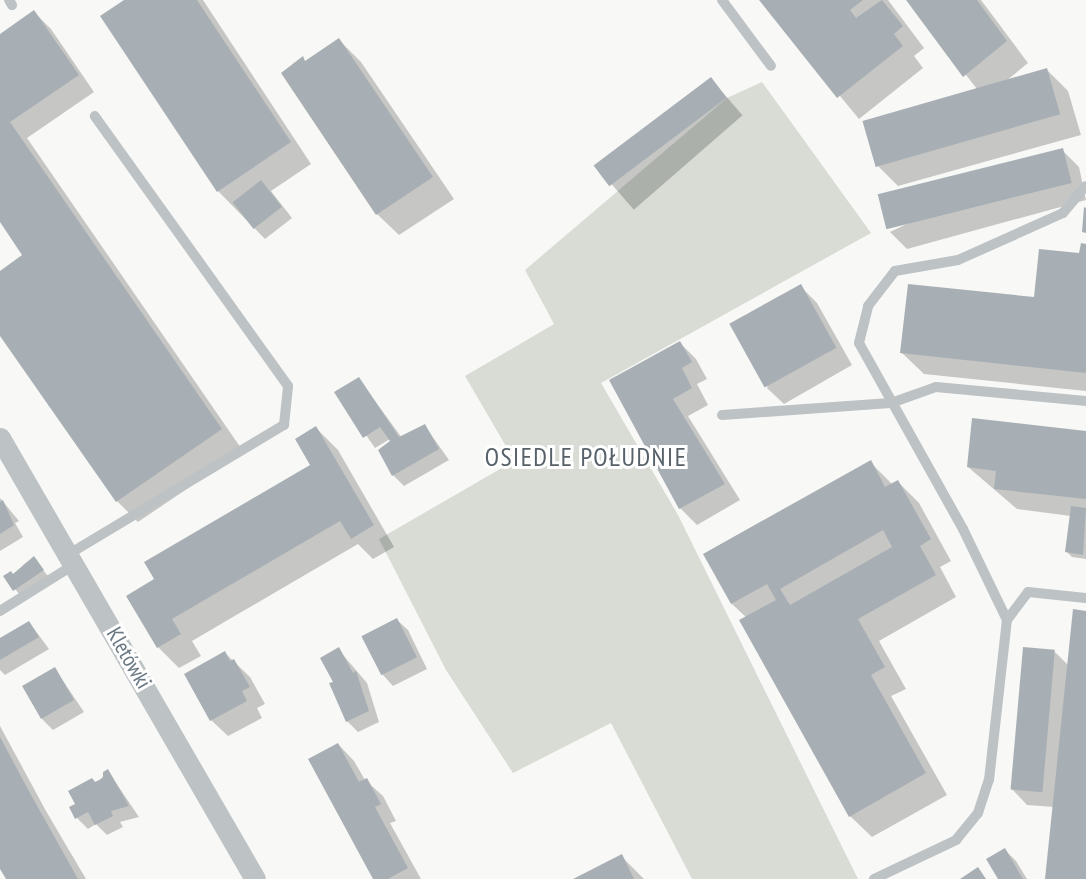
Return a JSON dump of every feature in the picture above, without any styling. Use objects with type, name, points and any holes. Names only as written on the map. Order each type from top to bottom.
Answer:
[{"type":"street","name":"Kletówki","points":[[0,438],[255,879]]},
{"type":"lane","points":[[722,0],[771,66]]},
{"type":"lane","points":[[0,611],[72,559],[284,425],[288,386],[95,116]]},
{"type":"lane","points":[[1007,620],[963,529],[859,343],[868,306],[895,271],[958,260],[1063,213],[1086,186]]},
{"type":"lane","points":[[722,415],[891,403],[936,387],[1086,401]]},
{"type":"lane","points":[[879,878],[956,840],[978,813],[989,780],[1007,620],[1028,592],[1086,598]]},
{"type":"shaded area","points":[[762,82],[871,233],[601,383],[678,515],[858,879],[692,879],[611,723],[513,773],[446,670],[379,539],[507,465],[507,448],[465,376],[554,324],[525,270],[727,98]]},
{"type":"building","points":[[124,0],[197,0],[291,142],[217,192],[100,16]]},
{"type":"building","points":[[759,0],[863,0],[850,10],[856,18],[882,0],[903,26],[894,34],[903,46],[837,98]]},
{"type":"building","points":[[906,0],[977,0],[1007,41],[963,77]]},
{"type":"building","points":[[34,10],[79,75],[10,122],[222,429],[116,502],[0,336],[0,271],[22,255],[0,222],[0,34]]},
{"type":"building","points":[[339,38],[433,177],[376,215],[281,73],[303,56],[305,61]]},
{"type":"building","points":[[1047,68],[1060,114],[876,167],[862,121]]},
{"type":"building","points":[[711,77],[727,98],[609,186],[594,165]]},
{"type":"building","points":[[1063,148],[1072,183],[886,229],[878,194]]},
{"type":"building","points":[[261,180],[282,207],[254,229],[233,202]]},
{"type":"building","points":[[1084,207],[1086,208],[1086,233],[1082,232]]},
{"type":"building","points":[[1081,243],[1086,244],[1086,373],[900,353],[908,284],[1034,297],[1039,249],[1079,253]]},
{"type":"building","points":[[801,284],[836,348],[765,388],[729,324]]},
{"type":"building","points":[[680,341],[692,362],[682,368],[692,388],[673,399],[725,484],[679,509],[609,380]]},
{"type":"building","points":[[359,377],[399,437],[425,424],[439,449],[392,476],[378,450],[390,441],[380,427],[363,438],[334,392]]},
{"type":"building","points":[[972,418],[1086,431],[1086,499],[994,489],[996,471],[967,467]]},
{"type":"building","points":[[316,426],[374,525],[351,539],[340,521],[172,619],[181,634],[157,648],[126,596],[154,579],[144,562],[310,465],[295,439]]},
{"type":"building","points":[[871,460],[885,487],[898,480],[931,539],[920,546],[936,575],[858,619],[885,667],[871,675],[926,773],[849,817],[739,620],[776,600],[767,584],[731,604],[703,554]],"holes":[[[883,530],[892,547],[790,605],[780,589]]]},
{"type":"building","points":[[3,500],[14,525],[0,534],[0,502]]},
{"type":"building","points":[[1071,506],[1086,508],[1083,555],[1065,552]]},
{"type":"building","points":[[34,556],[44,570],[13,591],[3,576],[11,571],[13,574]]},
{"type":"building","points":[[1073,609],[1086,611],[1086,879],[1045,879]]},
{"type":"building","points":[[397,618],[417,657],[381,675],[361,636]]},
{"type":"building","points":[[29,621],[39,637],[0,660],[0,638]]},
{"type":"building","points":[[339,647],[353,673],[356,671],[369,711],[346,722],[329,683],[333,682],[320,658]]},
{"type":"building","points":[[1023,647],[1055,650],[1042,792],[1011,789]]},
{"type":"building","points":[[225,651],[230,661],[234,659],[250,687],[242,691],[247,701],[210,721],[184,674]]},
{"type":"building","points":[[55,667],[74,700],[41,719],[22,686]]},
{"type":"building","points":[[0,737],[78,879],[6,879],[0,869]]},
{"type":"building","points":[[338,743],[359,782],[367,778],[381,804],[375,807],[408,868],[388,879],[373,879],[308,759]]},
{"type":"building","points":[[108,769],[129,806],[111,811],[113,816],[95,825],[88,812],[75,819],[69,807],[75,804],[68,791],[92,778],[95,782],[103,778],[103,772]]},
{"type":"building","points":[[1005,848],[1023,879],[998,879],[986,859]]},
{"type":"building","points":[[622,854],[634,879],[573,879]]},
{"type":"building","points":[[978,867],[986,879],[960,879]]},
{"type":"district","name":"OSIEDLE POŁUDNIE","points":[[586,457]]}]
